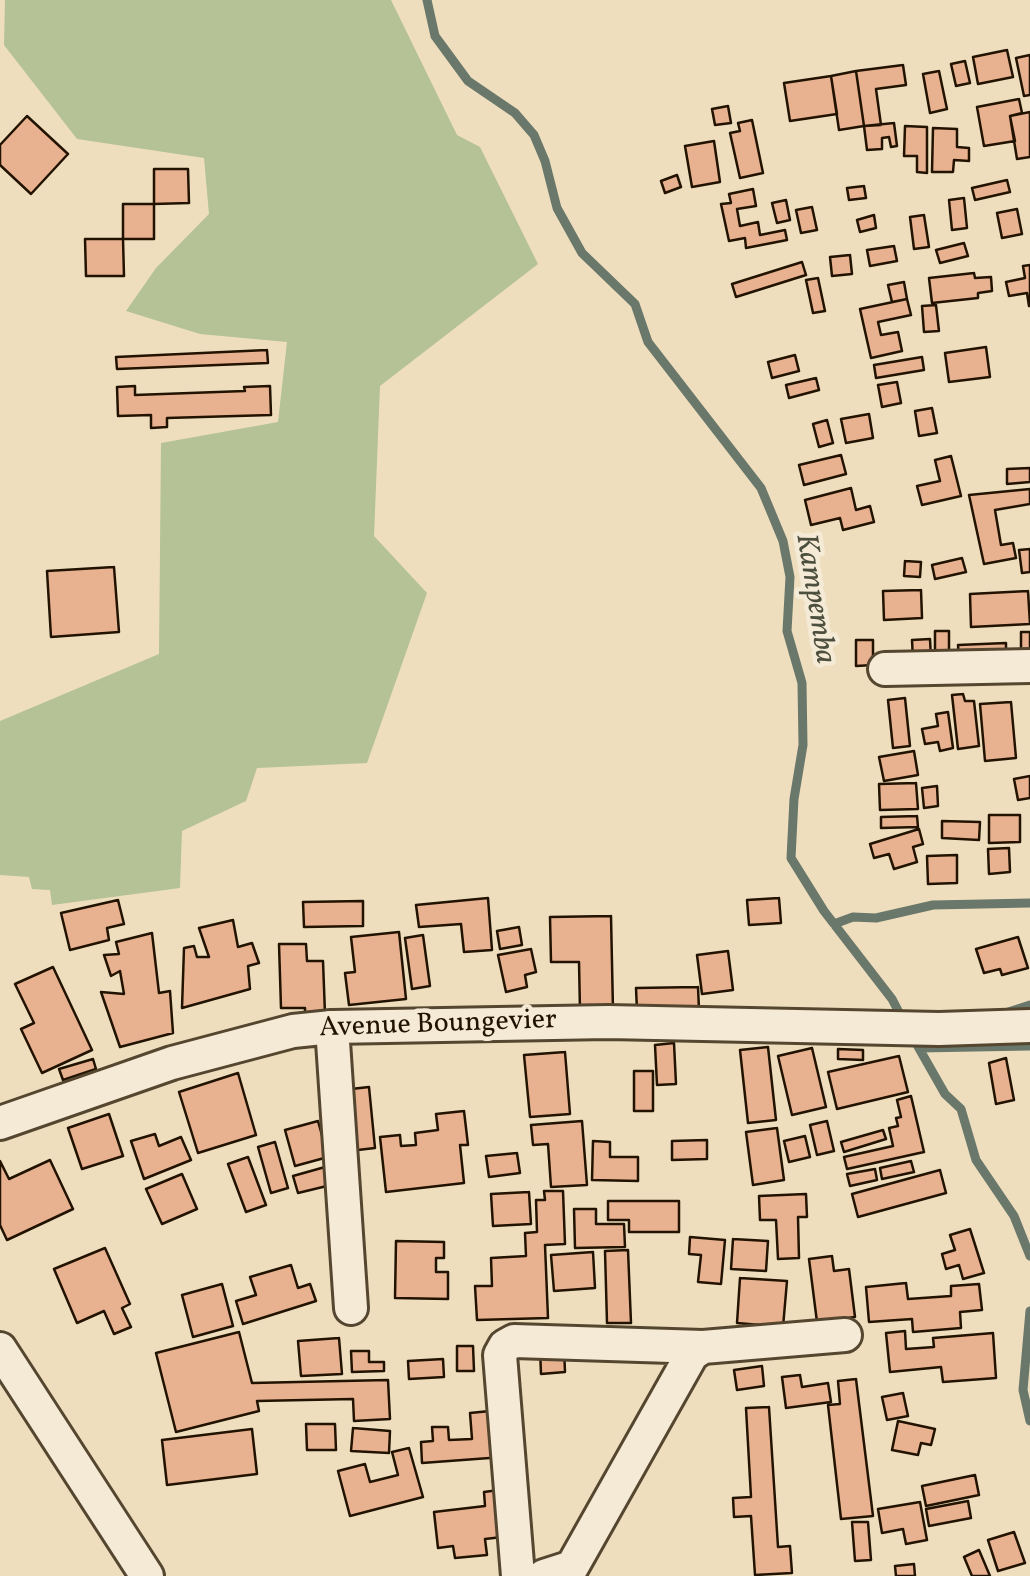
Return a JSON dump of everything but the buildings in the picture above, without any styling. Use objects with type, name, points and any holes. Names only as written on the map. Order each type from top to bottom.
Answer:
[{"type":"street","points":[[885,670],[1030,666]]},
{"type":"street","name":"Avenue Boungevier","points":[[0,1123],[188,1058],[293,1031],[332,1027],[608,1022],[940,1030],[1030,1026]]},
{"type":"street","points":[[332,1027],[351,1308]]},
{"type":"street","points":[[518,1576],[500,1355],[505,1346],[514,1342],[703,1347],[845,1335]]},
{"type":"street","points":[[558,1571],[682,1368],[703,1347]]},
{"type":"street","points":[[0,1349],[136,1573]]},
{"type":"green space","points":[[5,0],[391,0],[457,135],[480,147],[538,264],[380,386],[374,536],[427,593],[367,763],[257,768],[246,801],[182,831],[180,888],[52,905],[50,890],[32,889],[29,877],[0,875],[0,721],[159,654],[161,443],[278,422],[287,342],[200,334],[126,311],[156,268],[209,214],[204,158],[77,139],[4,45]]},
{"type":"waterway","name":"Kampemba","points":[[427,0],[435,36],[468,81],[515,113],[534,135],[557,208],[582,253],[635,304],[648,342],[761,488],[783,541],[790,577],[787,631],[802,683],[803,745],[794,799],[791,858],[824,911],[892,999],[902,1018]]},
{"type":"waterway","points":[[834,924],[853,917],[876,918],[933,905],[1030,903]]},
{"type":"waterway","points":[[999,1015],[1030,1005]]},
{"type":"waterway","name":"Kampemba","points":[[912,1036],[945,1094],[961,1109],[976,1160],[1014,1216],[1030,1256]]},
{"type":"waterway","points":[[919,1048],[1030,1046]]},
{"type":"waterway","name":"Kampemba","points":[[1030,1311],[1023,1390],[1030,1421]]}]
